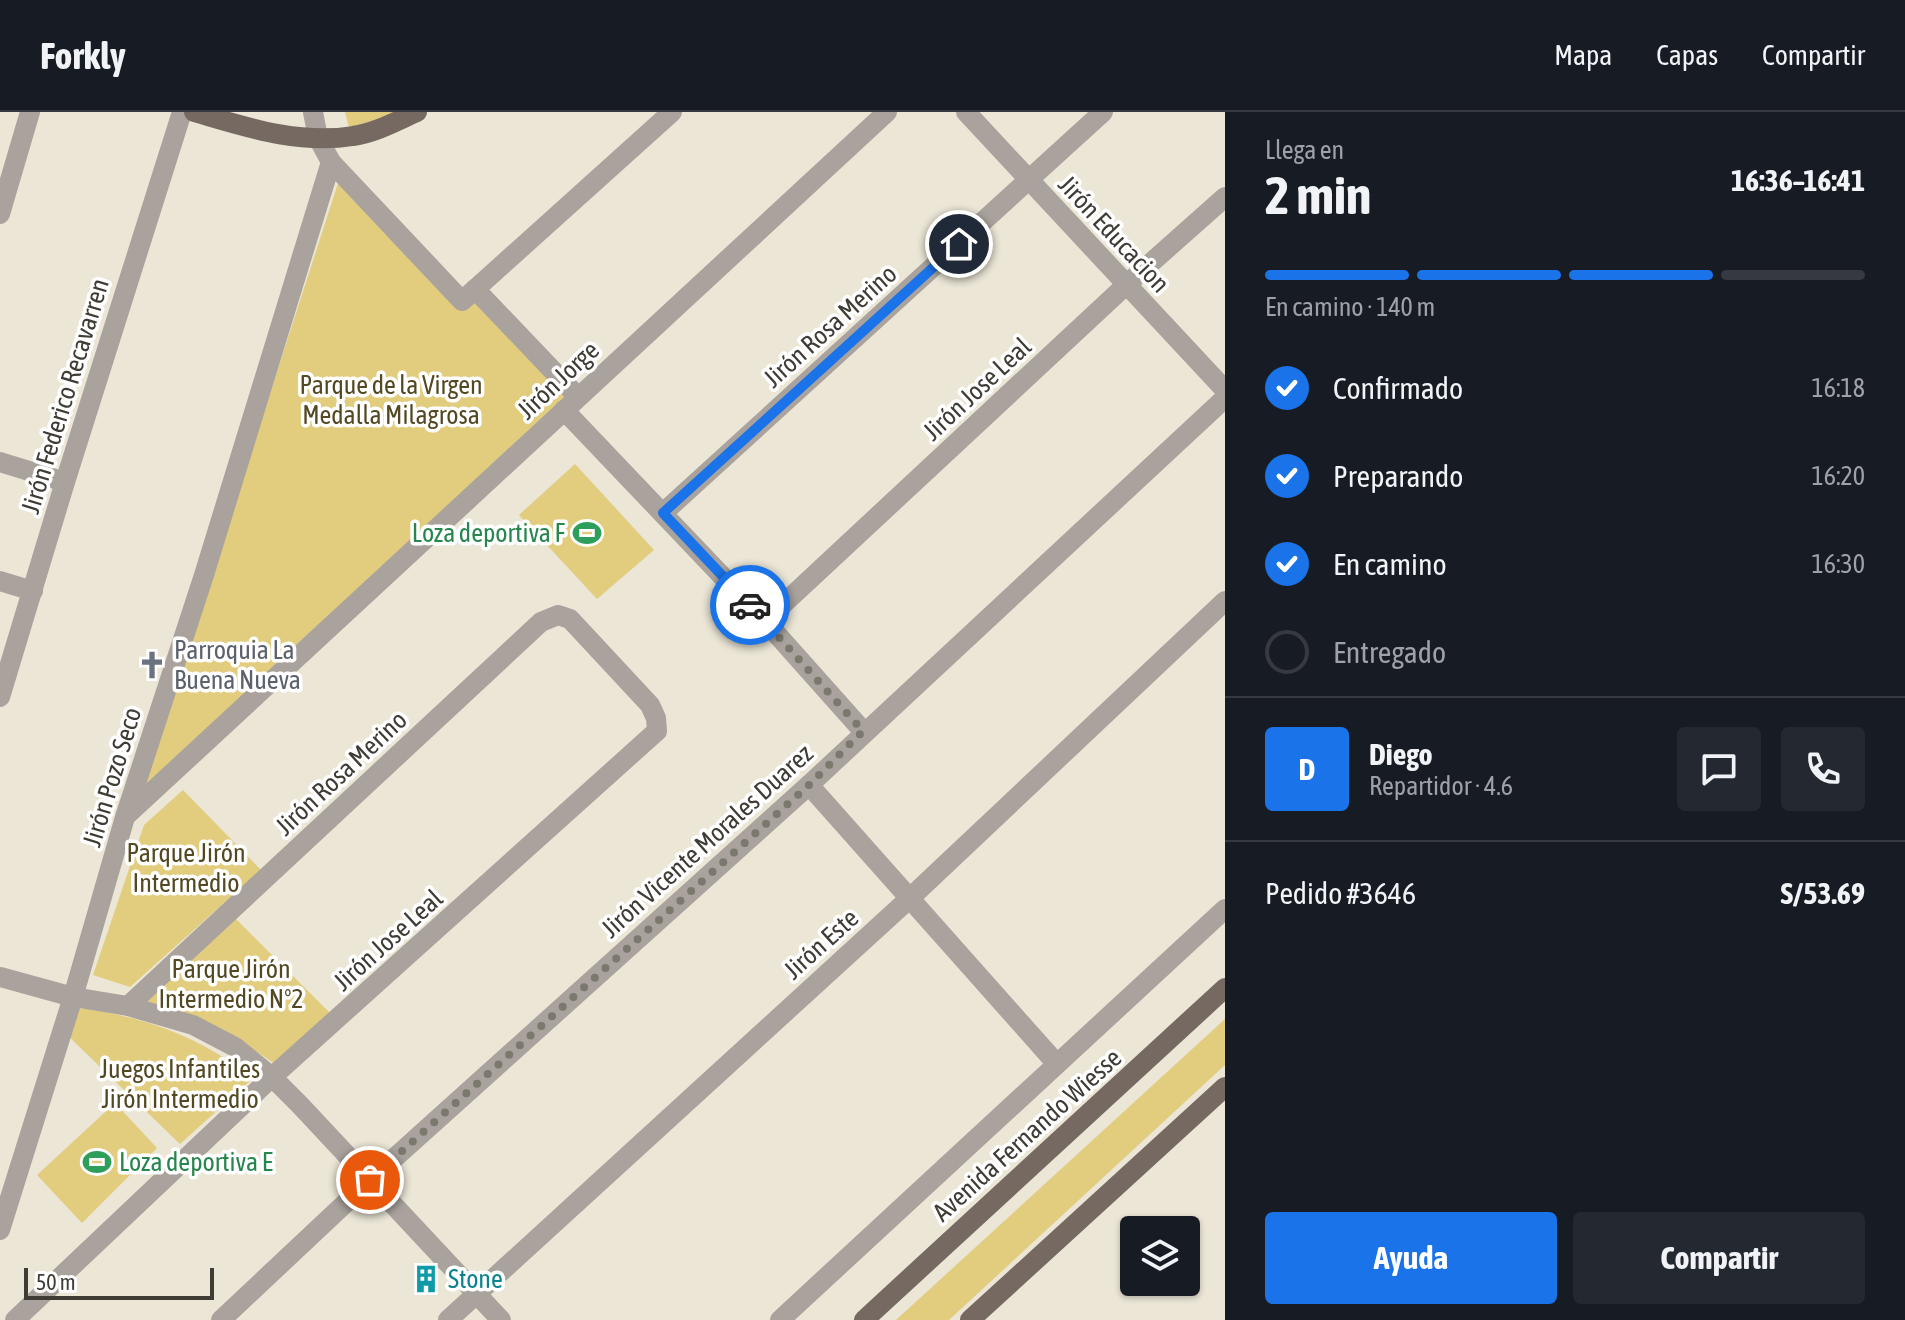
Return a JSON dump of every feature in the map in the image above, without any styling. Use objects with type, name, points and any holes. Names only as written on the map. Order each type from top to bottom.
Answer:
[{"type":"main road","points":[[194,112],[286,137],[318,138],[355,136],[417,112]]},
{"type":"main road","name":"Avenida Fernando Wiesse","points":[[864,1320],[1225,988]]},
{"type":"main road","points":[[970,1320],[1225,1087]]},
{"type":"street","points":[[0,214],[30,112]]},
{"type":"street","name":"Jirón Federico Recavarren","points":[[0,697],[182,112]]},
{"type":"street","points":[[313,112],[318,138],[331,162],[469,295],[571,403],[663,513],[863,731]]},
{"type":"street","points":[[469,295],[672,112]]},
{"type":"street","name":"Jirón Jorge","points":[[125,817],[887,112]]},
{"type":"street","name":"Jirón Educacion","points":[[966,112],[1225,390]]},
{"type":"street","name":"Jirón Rosa Merino","points":[[663,513],[1103,112]]},
{"type":"street","name":"Jirón Pozo Seco","points":[[0,1230],[125,817],[331,162]]},
{"type":"street","name":"Jirón Jose Leal","points":[[765,621],[1225,197]]},
{"type":"street","name":"Jirón Vicente Morales Duarez","points":[[221,1320],[370,1180],[809,785],[863,731],[1225,398]]},
{"type":"street","points":[[0,462],[65,482]]},
{"type":"street","points":[[0,581],[33,591]]},
{"type":"street","name":"Jirón Este","points":[[448,1320],[910,898],[1225,601]]},
{"type":"street","name":"Jirón Rosa Merino","points":[[128,1006],[541,622],[558,615]]},
{"type":"street","name":"Jirón Jose Leal","points":[[15,1320],[272,1077],[657,731],[656,718],[650,705],[570,619],[558,615]]},
{"type":"street","points":[[809,785],[1056,1063]]},
{"type":"street","points":[[780,1320],[1225,909]]},
{"type":"street","points":[[0,977],[73,997],[128,1006],[193,1025],[235,1047],[272,1077],[501,1320]]},
{"type":"green space","points":[[345,112],[401,112],[349,128]]},
{"type":"green space","name":"Parque de la Virgen Medalla Milagrosa","points":[[339,180],[474,298],[567,399],[136,795],[243,477]]},
{"type":"green space","name":"Loza deportiva F","points":[[575,464],[654,550],[597,599],[519,515]]},
{"type":"green space","name":"Parque Jirón Intermedio","points":[[183,790],[261,870],[130,987],[93,975],[144,825]]},
{"type":"green space","name":"Parque Jirón Intermedio N°2","points":[[235,918],[332,1015],[275,1064],[238,1039],[140,1001]]},
{"type":"green space","name":"Juegos Infantiles Jirón Intermedio","points":[[78,1008],[124,1016],[171,1031],[214,1052],[252,1079],[180,1144],[63,1031]]},
{"type":"green space","points":[[1225,1019],[1225,1065],[949,1320],[896,1320]]},
{"type":"green space","name":"Loza deportiva E","points":[[115,1103],[157,1148],[82,1223],[37,1175]]},
{"type":"way so far","points":[[370,1180],[809,785],[863,731],[750,605]]},
{"type":"place","name":"Loza deportiva F","points":[[587,533]]},
{"type":"place","name":"Parroquia La Buena Nueva","points":[[152,665]]},
{"type":"place","name":"Loza deportiva E","points":[[97,1162]]},
{"type":"place","name":"Stone","points":[[426,1279]]},
{"type":"route","points":[[750,605],[663,513],[959,244]]}]
